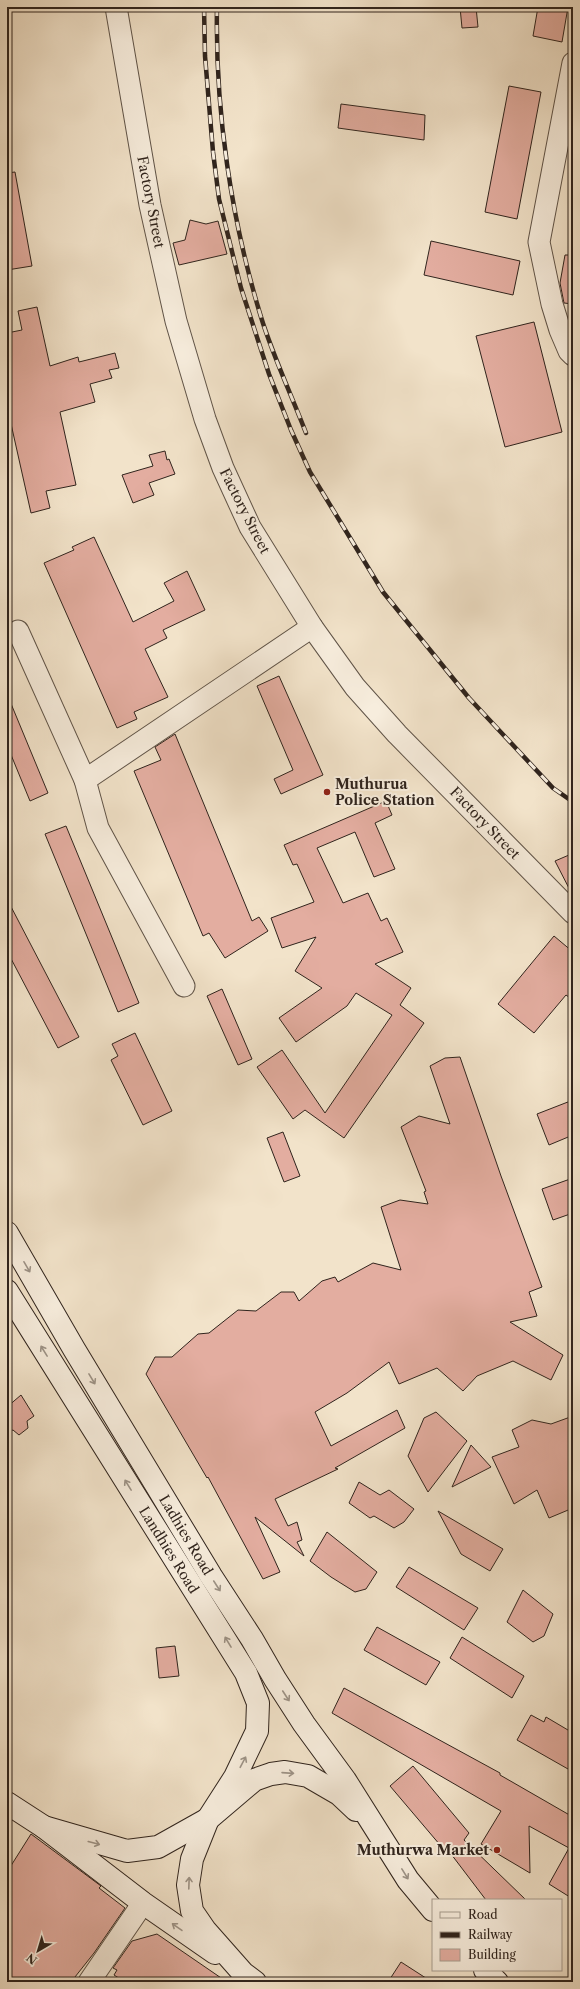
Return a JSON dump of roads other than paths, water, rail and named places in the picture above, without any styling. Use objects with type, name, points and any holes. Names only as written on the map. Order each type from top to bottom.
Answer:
[{"type":"main road","name":"Ladhies Road","points":[[7,1233],[74,1349],[210,1576],[252,1639],[304,1724],[345,1780],[408,1880],[432,1909]]},
{"type":"main road","name":"Landhies Road","points":[[7,1290],[246,1673],[258,1703],[257,1731],[235,1777],[208,1819],[192,1860],[188,1885],[192,1911],[205,1930],[249,1978]]},
{"type":"main road","name":"Landhies Road","points":[[208,1819],[254,1780],[271,1774],[286,1772],[308,1776],[338,1794],[376,1829]]},
{"type":"main road","points":[[7,1803],[44,1827],[143,1903],[249,1978]]},
{"type":"main road","points":[[44,1827],[127,1851],[158,1847],[208,1819]]},
{"type":"main road","points":[[486,1971],[497,1982]]},
{"type":"street","name":"Factory Street","points":[[116,7],[150,206],[176,322],[205,419],[223,468],[250,527],[312,627],[355,687],[397,734],[573,913]]},
{"type":"street","points":[[573,63],[539,242],[552,304],[560,330],[569,351],[573,355]]},
{"type":"street","points":[[85,780],[312,627]]},
{"type":"street","points":[[18,631],[85,780],[98,828],[184,986]]},
{"type":"street","points":[[89,1982],[143,1903]]},
{"type":"railway","points":[[204,7],[205,56],[213,152],[219,199],[241,288],[269,374],[291,430],[310,472],[383,592],[469,698],[553,788],[573,802]]},
{"type":"railway","points":[[217,7],[217,46],[222,125],[233,203],[241,242],[250,280],[266,332],[306,433]]},
{"type":"place","name":"Muthurua Police Station","points":[[327,792]]},
{"type":"place","name":"Muthurwa Market","points":[[497,1850]]}]
